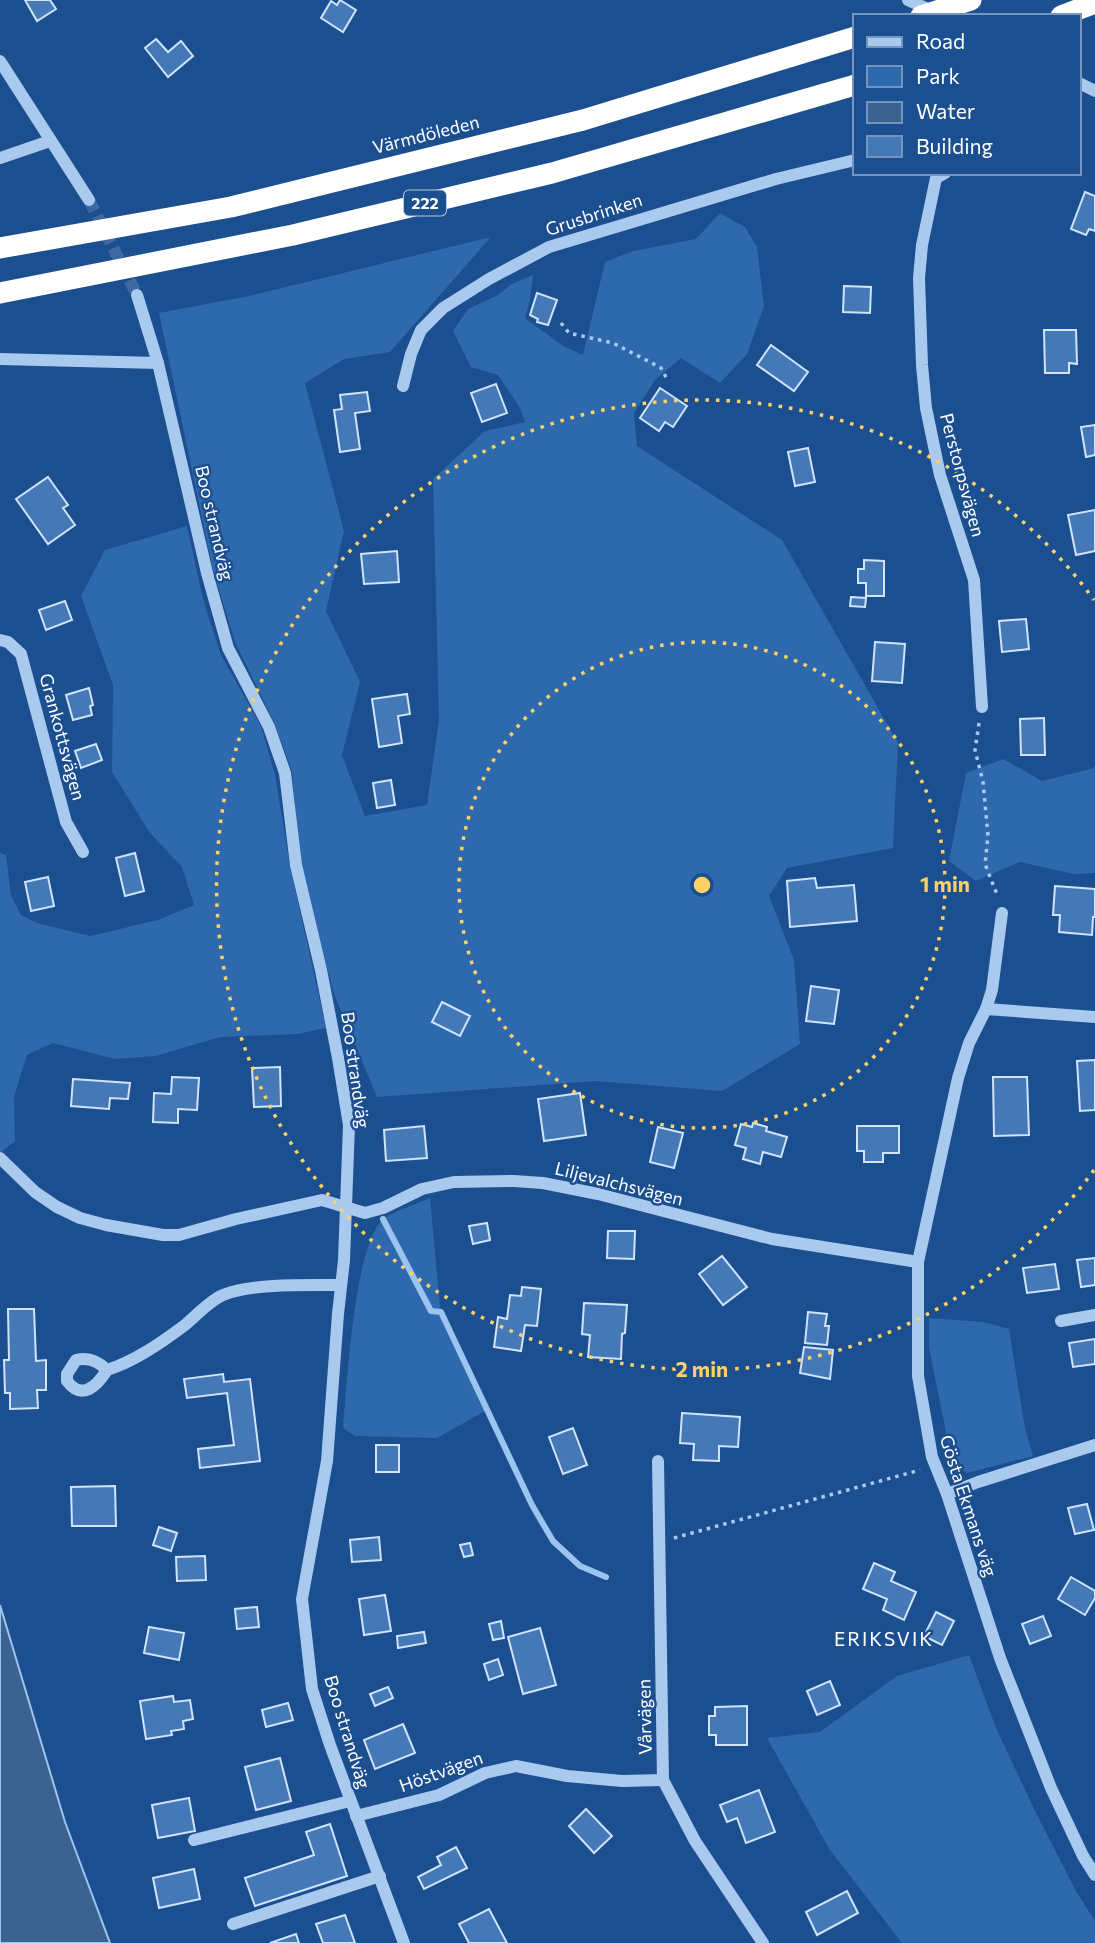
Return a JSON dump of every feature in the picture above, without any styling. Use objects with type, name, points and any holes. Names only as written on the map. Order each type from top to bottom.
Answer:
[{"type":"highway","points":[[927,14],[971,0]]},
{"type":"highway","points":[[1066,14],[1095,3]]},
{"type":"highway","name":"Värmdöleden","points":[[0,248],[231,207],[583,120],[853,38]]},
{"type":"highway","name":"222","points":[[0,293],[293,236],[552,173],[850,86]]},
{"type":"street","points":[[908,0],[938,14]]},
{"type":"street","points":[[0,61],[89,200]]},
{"type":"street","points":[[0,158],[50,141]]},
{"type":"street","name":"Grusbrinken","points":[[403,386],[411,354],[421,330],[443,308],[489,279],[549,247],[776,179],[853,160]]},
{"type":"street","name":"Perstorpsvägen","points":[[937,175],[922,246],[919,278],[923,375],[926,408],[940,475],[974,580],[982,707]]},
{"type":"street","name":"Boo strandväg","points":[[137,295],[158,363],[207,573],[228,648],[269,727],[285,773],[296,865],[321,970],[349,1125],[341,1285],[327,1461],[302,1599],[312,1689],[350,1801],[404,1943]]},
{"type":"street","points":[[0,359],[158,363]]},
{"type":"street","name":"Grankottsvägen","points":[[0,640],[8,642],[21,654],[66,822],[83,852]]},
{"type":"street","name":"Gösta Ekmans väg","points":[[1002,913],[992,990],[969,1043],[958,1078],[918,1262],[918,1376],[924,1420],[936,1466],[1000,1658],[1051,1787],[1083,1856],[1095,1875]]},
{"type":"street","points":[[986,1009],[1095,1017]]},
{"type":"street","name":"Liljevalchsvägen","points":[[3,1160],[35,1192],[80,1218],[163,1235],[179,1235],[322,1200],[365,1213],[383,1208],[422,1189],[454,1182],[514,1181],[598,1194],[772,1239],[918,1262]]},
{"type":"street","points":[[107,1370],[127,1363],[158,1344],[218,1298],[231,1293],[308,1285],[341,1285]]},
{"type":"street","points":[[1061,1321],[1095,1315]]},
{"type":"street","points":[[947,1494],[1095,1445]]},
{"type":"street","name":"Vårvägen","points":[[658,1461],[663,1780],[695,1841],[763,1943]]},
{"type":"street","name":"Höstvägen","points":[[356,1816],[439,1795],[485,1773],[516,1766],[567,1776],[622,1781],[663,1780]]},
{"type":"street","points":[[194,1840],[350,1801]]},
{"type":"street","points":[[233,1924],[380,1876]]},
{"type":"path","points":[[561,323],[569,333],[613,343],[648,360],[661,368],[668,381]]},
{"type":"path","points":[[982,707],[975,750],[983,782],[988,836],[985,864],[995,886],[1002,913]]},
{"type":"path","points":[[660,1542],[936,1466]]},
{"type":"green space","points":[[720,213],[745,227],[757,247],[764,306],[747,354],[720,383],[681,358],[655,380],[634,413],[637,446],[782,540],[898,743],[893,848],[787,868],[769,896],[794,960],[800,1044],[722,1091],[595,1081],[377,1097],[334,994],[300,864],[292,771],[274,722],[235,642],[213,570],[159,313],[249,296],[491,237],[390,352],[344,359],[305,383],[344,531],[326,611],[360,682],[342,755],[365,816],[427,805],[439,720],[433,479],[485,431],[525,422],[520,408],[498,375],[471,367],[453,331],[468,309],[533,275],[525,318],[563,346],[583,355],[605,262],[633,251],[696,239]]},
{"type":"green space","points":[[187,526],[203,599],[221,655],[261,726],[275,775],[290,866],[326,1028],[298,1034],[220,1037],[156,1056],[115,1059],[53,1043],[27,1055],[14,1096],[15,1141],[0,1153],[0,853],[6,855],[11,896],[21,915],[37,923],[90,936],[158,920],[194,905],[182,867],[150,833],[112,772],[113,685],[81,596],[105,550]]},
{"type":"green space","points":[[1003,759],[1042,781],[1094,768],[1095,765],[1095,873],[1073,874],[1020,862],[976,881],[949,861],[966,773]]},
{"type":"green space","points":[[430,1198],[440,1307],[485,1411],[437,1438],[355,1436],[343,1428],[353,1319],[364,1260],[381,1221],[397,1211]]},
{"type":"green space","points":[[929,1318],[983,1322],[1009,1329],[1025,1429],[1033,1456],[967,1473],[952,1462],[929,1348]]},
{"type":"green space","points":[[969,1655],[996,1728],[1036,1813],[1076,1891],[1095,1921],[1095,1943],[902,1943],[830,1850],[767,1738],[820,1732],[897,1676]]},
{"type":"water","points":[[0,1605],[65,1822],[110,1943],[0,1943]]},
{"type":"building","points":[[25,0],[50,0],[56,9],[37,21]]},
{"type":"building","points":[[340,0],[356,10],[343,32],[321,18],[331,1],[337,5]]},
{"type":"building","points":[[156,39],[168,52],[181,41],[193,56],[168,77],[145,48]]},
{"type":"building","points":[[1085,192],[1095,196],[1095,231],[1089,229],[1086,235],[1071,229]]},
{"type":"building","points":[[844,286],[871,287],[870,313],[843,312]]},
{"type":"building","points":[[537,293],[557,300],[548,325],[537,322],[538,319],[530,315]]},
{"type":"building","points":[[1044,330],[1076,330],[1077,364],[1069,363],[1069,373],[1045,373]]},
{"type":"building","points":[[771,345],[808,372],[794,391],[757,365]]},
{"type":"building","points":[[496,384],[507,413],[482,422],[471,393]]},
{"type":"building","points":[[660,388],[687,406],[673,427],[665,422],[659,431],[640,418]]},
{"type":"building","points":[[367,392],[370,411],[355,413],[360,449],[340,452],[334,410],[342,409],[340,395]]},
{"type":"building","points":[[1095,425],[1095,455],[1086,457],[1081,427]]},
{"type":"building","points":[[808,448],[815,482],[795,486],[788,452]]},
{"type":"building","points":[[48,477],[68,505],[63,508],[75,525],[48,544],[16,499]]},
{"type":"building","points":[[1095,510],[1095,551],[1076,555],[1068,515]]},
{"type":"building","points":[[397,551],[399,582],[364,584],[361,554]]},
{"type":"building","points":[[864,560],[884,561],[884,596],[866,596],[866,583],[858,583],[858,569],[864,569]]},
{"type":"building","points":[[851,597],[866,598],[865,607],[850,606]]},
{"type":"building","points":[[65,601],[72,620],[46,630],[39,610]]},
{"type":"building","points":[[1026,619],[1029,649],[1002,652],[999,621]]},
{"type":"building","points":[[875,642],[905,644],[902,683],[872,681]]},
{"type":"building","points":[[89,688],[92,715],[73,720],[66,695]]},
{"type":"building","points":[[407,694],[410,714],[398,716],[402,743],[379,747],[372,699]]},
{"type":"building","points":[[1044,718],[1045,755],[1021,755],[1020,719]]},
{"type":"building","points":[[96,744],[102,760],[81,768],[75,751]]},
{"type":"building","points":[[391,780],[395,805],[377,808],[373,783]]},
{"type":"building","points":[[135,853],[144,891],[125,896],[116,858]]},
{"type":"building","points":[[48,877],[54,906],[31,911],[25,882]]},
{"type":"building","points":[[815,878],[817,888],[854,885],[857,921],[790,927],[787,881]]},
{"type":"building","points":[[1055,886],[1095,889],[1092,935],[1059,932],[1060,915],[1053,915]]},
{"type":"building","points":[[811,986],[839,990],[834,1024],[806,1021]]},
{"type":"building","points":[[442,1002],[470,1016],[460,1036],[432,1022]]},
{"type":"building","points":[[1095,1060],[1095,1110],[1080,1111],[1077,1061]]},
{"type":"building","points":[[280,1067],[281,1106],[254,1107],[252,1068]]},
{"type":"building","points":[[172,1077],[199,1078],[197,1110],[178,1109],[178,1123],[153,1122],[154,1093],[171,1094]]},
{"type":"building","points":[[993,1077],[1027,1077],[1029,1135],[994,1136]]},
{"type":"building","points":[[73,1079],[130,1083],[128,1099],[110,1098],[109,1109],[71,1106]]},
{"type":"building","points":[[580,1093],[586,1135],[544,1141],[538,1099]]},
{"type":"building","points":[[753,1123],[767,1127],[766,1131],[787,1137],[781,1157],[763,1152],[760,1164],[743,1159],[746,1148],[735,1145],[741,1124],[752,1127]]},
{"type":"building","points":[[424,1126],[427,1158],[386,1161],[384,1130]]},
{"type":"building","points":[[857,1126],[899,1126],[899,1153],[883,1153],[883,1162],[864,1162],[864,1151],[857,1151]]},
{"type":"building","points":[[658,1127],[683,1133],[674,1168],[650,1162]]},
{"type":"building","points":[[487,1223],[490,1240],[473,1244],[469,1226]]},
{"type":"building","points":[[608,1231],[635,1231],[634,1259],[607,1258]]},
{"type":"building","points":[[722,1256],[747,1287],[723,1305],[699,1274]]},
{"type":"building","points":[[1095,1258],[1095,1285],[1081,1287],[1077,1260]]},
{"type":"building","points":[[1055,1264],[1059,1289],[1027,1293],[1023,1268]]},
{"type":"building","points":[[522,1287],[541,1289],[537,1326],[525,1325],[521,1351],[494,1347],[498,1317],[507,1319],[510,1295],[521,1296]]},
{"type":"building","points":[[584,1303],[627,1305],[621,1359],[588,1357],[590,1335],[582,1334]]},
{"type":"building","points":[[8,1309],[34,1309],[36,1361],[46,1360],[46,1390],[37,1390],[38,1408],[10,1409],[10,1393],[5,1393],[4,1360],[9,1360]]},
{"type":"building","points":[[808,1312],[827,1314],[827,1345],[805,1343]]},
{"type":"building","points":[[1095,1339],[1095,1364],[1073,1367],[1069,1343]]},
{"type":"building","points":[[804,1347],[833,1350],[830,1379],[800,1373]]},
{"type":"building","points":[[223,1374],[224,1382],[250,1379],[260,1461],[200,1468],[198,1449],[234,1445],[227,1393],[187,1398],[184,1379]]},
{"type":"building","points":[[682,1413],[740,1417],[738,1447],[719,1446],[719,1461],[693,1460],[694,1444],[680,1443]]},
{"type":"building","points":[[573,1428],[587,1465],[563,1474],[549,1437]]},
{"type":"building","points":[[376,1445],[399,1445],[399,1472],[376,1472]]},
{"type":"building","points":[[115,1486],[116,1526],[72,1526],[71,1487]]},
{"type":"building","points":[[1087,1504],[1094,1530],[1075,1534],[1068,1508]]},
{"type":"building","points":[[159,1527],[177,1533],[171,1551],[153,1545]]},
{"type":"building","points":[[379,1537],[381,1560],[352,1562],[350,1540]]},
{"type":"building","points":[[470,1543],[473,1555],[464,1557],[460,1545]]},
{"type":"building","points":[[205,1556],[206,1580],[177,1581],[176,1557]]},
{"type":"building","points":[[874,1563],[895,1572],[891,1581],[916,1592],[904,1620],[883,1610],[887,1599],[863,1589]]},
{"type":"building","points":[[1071,1577],[1095,1591],[1095,1598],[1085,1615],[1058,1599]]},
{"type":"building","points":[[385,1595],[391,1631],[364,1635],[359,1599]]},
{"type":"building","points":[[257,1607],[259,1627],[237,1629],[235,1609]]},
{"type":"building","points":[[936,1612],[954,1621],[942,1645],[924,1636]]},
{"type":"building","points":[[1043,1616],[1051,1636],[1030,1644],[1022,1624]]},
{"type":"building","points":[[501,1621],[504,1638],[493,1640],[489,1624]]},
{"type":"building","points":[[149,1627],[184,1633],[179,1660],[144,1653]]},
{"type":"building","points":[[540,1628],[556,1685],[523,1694],[508,1637]]},
{"type":"building","points":[[424,1632],[426,1643],[398,1648],[397,1636]]},
{"type":"building","points":[[498,1659],[503,1675],[489,1680],[484,1664]]},
{"type":"building","points":[[830,1681],[840,1705],[817,1715],[807,1691]]},
{"type":"building","points":[[388,1687],[393,1698],[375,1706],[370,1694]]},
{"type":"building","points":[[173,1696],[174,1702],[190,1700],[193,1719],[183,1721],[184,1729],[171,1731],[172,1735],[146,1739],[140,1701]]},
{"type":"building","points":[[288,1703],[293,1720],[266,1727],[262,1710]]},
{"type":"building","points":[[747,1706],[747,1745],[716,1745],[716,1735],[709,1735],[709,1716],[715,1716],[715,1707]]},
{"type":"building","points":[[403,1724],[415,1753],[375,1769],[364,1740]]},
{"type":"building","points":[[280,1758],[291,1801],[256,1810],[245,1767]]},
{"type":"building","points":[[759,1790],[775,1832],[746,1843],[737,1818],[727,1822],[720,1805]]},
{"type":"building","points":[[189,1798],[195,1831],[158,1838],[152,1805]]},
{"type":"building","points":[[586,1809],[612,1836],[594,1853],[569,1826]]},
{"type":"building","points":[[330,1824],[347,1876],[255,1906],[245,1878],[314,1855],[306,1832]]},
{"type":"building","points":[[456,1847],[467,1868],[424,1889],[418,1877],[441,1865],[437,1857]]},
{"type":"building","points":[[194,1869],[200,1899],[159,1908],[153,1878]]},
{"type":"building","points":[[847,1891],[858,1913],[817,1935],[806,1912]]},
{"type":"building","points":[[489,1909],[507,1943],[469,1943],[459,1924]]},
{"type":"building","points":[[345,1915],[355,1943],[323,1943],[316,1924]]},
{"type":"building","points":[[296,1934],[299,1943],[270,1943]]},
{"type":"waterway","points":[[383,1219],[431,1311],[441,1312],[532,1505],[553,1541],[580,1566],[606,1577]]},
{"type":"tunnel","points":[[89,200],[137,295]]},
{"type":"district","name":"ERIKSVIK","points":[[884,1639]]}]
